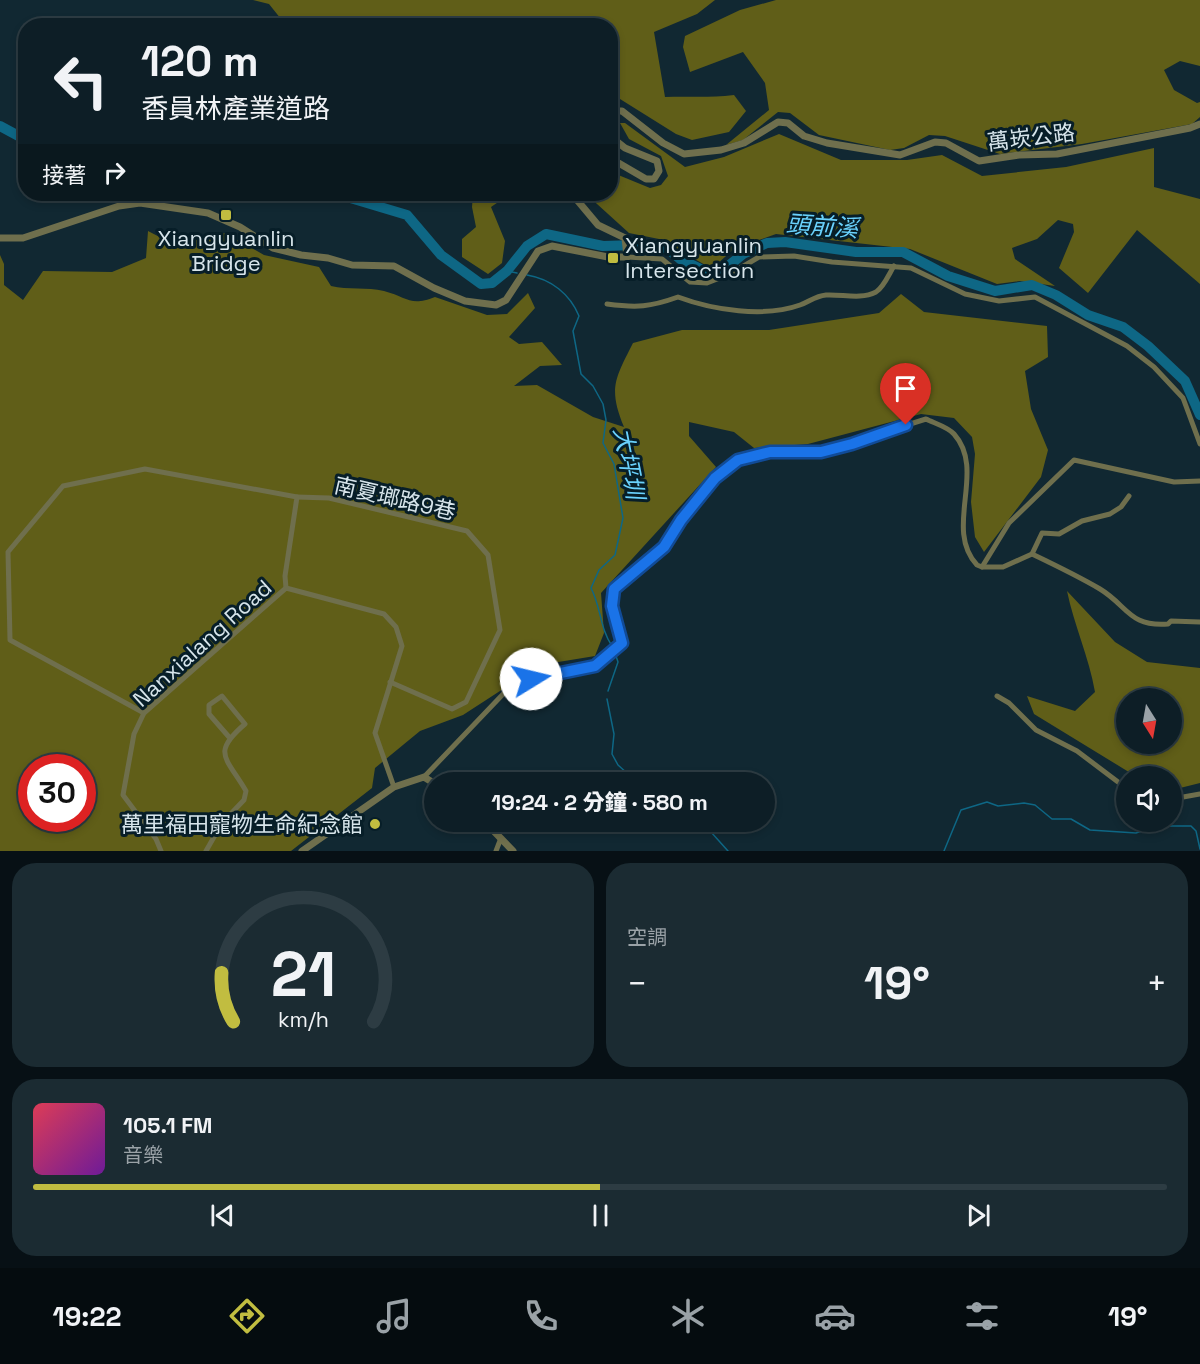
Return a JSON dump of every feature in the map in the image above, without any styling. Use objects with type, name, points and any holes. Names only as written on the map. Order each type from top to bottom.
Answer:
[{"type":"street","name":"萬崁公路","points":[[618,111],[622,111],[663,143],[684,154],[721,150],[744,143],[778,122],[788,123],[804,136],[826,143],[900,155],[934,142],[946,143],[980,161],[1019,155],[1057,154],[1190,128],[1200,124]]},
{"type":"street","points":[[618,142],[625,148],[657,161],[659,171],[654,179],[646,179],[618,163]]},
{"type":"street","points":[[578,201],[598,225],[625,238],[627,257]]},
{"type":"street","points":[[0,238],[23,238],[119,206],[140,203],[208,213],[240,227],[273,248],[352,265],[394,266],[434,288],[465,301],[496,305],[506,300],[538,251],[552,246],[608,257],[656,256],[690,282],[707,283],[730,274],[759,257],[794,256],[832,262],[911,268],[965,294],[999,301],[1035,297],[1127,346],[1155,367],[1183,398],[1200,444]]},
{"type":"street","points":[[606,304],[631,308],[665,303],[678,297],[706,307],[726,310],[770,309],[801,305],[809,299],[825,295],[863,297],[878,291],[894,266]]},
{"type":"street","points":[[1192,421],[1200,418]]},
{"type":"street","points":[[429,772],[506,691],[531,679],[595,666],[622,643],[612,606],[614,589],[664,547],[681,520],[715,478],[738,460],[770,452],[821,452],[926,419],[954,433],[967,459],[962,528],[967,551],[977,565],[982,567],[1003,567],[1032,554],[1042,533],[1059,534],[1083,521],[1110,514],[1121,507],[1129,496]]},
{"type":"street","points":[[982,567],[1009,523],[1074,460],[1174,482],[1200,481]]},
{"type":"street","points":[[144,713],[10,639],[8,552],[63,486],[145,468],[297,497],[285,576],[286,588]]},
{"type":"street","name":"南夏瑯路9巷","points":[[297,497],[329,498],[467,531],[488,555],[500,630],[466,702],[452,709],[390,682]]},
{"type":"street","points":[[1032,554],[1103,590],[1125,612],[1150,625],[1168,624],[1171,621],[1200,622]]},
{"type":"street","name":"Nanxialang Road","points":[[161,851],[156,839],[123,795],[134,734],[144,713],[286,588],[384,614],[396,627],[402,646],[375,733],[394,787]]},
{"type":"street","points":[[206,851],[222,823],[244,800],[246,791],[224,754],[224,745],[229,737],[245,724],[222,696],[209,705],[209,714],[229,737]]},
{"type":"street","points":[[997,696],[1009,703],[1036,730],[1077,751],[1116,780]]},
{"type":"street","points":[[302,851],[394,787],[424,777]]},
{"type":"street","points":[[1182,797],[1200,794]]},
{"type":"street","points":[[495,832],[513,851]]},
{"type":"street","points":[[496,851],[501,838]]},
{"type":"shaded area","points":[[253,0],[715,0],[697,14],[654,32],[665,97],[734,95],[746,111],[729,132],[692,140],[676,134],[618,99],[618,18],[280,18],[269,4]]},
{"type":"shaded area","points":[[776,0],[1200,0],[1200,66],[1180,61],[1164,70],[1174,90],[1197,103],[1200,102],[1200,117],[1192,124],[1082,144],[1000,154],[945,136],[929,135],[904,148],[890,150],[819,135],[790,113],[778,112],[743,140],[726,145],[769,110],[765,83],[743,52],[690,72],[683,47],[685,36],[740,10]]},
{"type":"shaded area","points":[[620,123],[625,123],[685,167],[724,157],[779,134],[841,160],[907,160],[942,155],[982,176],[1066,167],[1154,148],[1154,187],[1200,199],[1200,284],[1137,230],[1088,293],[1059,268],[1074,232],[1073,224],[1058,220],[1037,239],[1012,248],[1015,259],[1055,286],[1020,281],[997,284],[910,249],[776,234],[734,249],[717,264],[707,266],[659,239],[629,233],[594,201],[618,201],[618,175],[650,188],[661,185],[668,176],[661,156],[629,139]]},
{"type":"shaded area","points":[[472,201],[500,201],[491,207],[505,241],[502,263],[488,274],[462,257],[462,239],[476,227]]},
{"type":"shaded area","points":[[148,231],[175,245],[225,233],[264,255],[319,267],[331,286],[378,290],[414,301],[435,297],[487,315],[507,314],[528,293],[535,308],[509,337],[519,344],[542,342],[562,365],[540,366],[514,386],[537,385],[593,417],[624,427],[615,393],[618,375],[633,343],[682,330],[769,330],[879,313],[901,294],[924,312],[1047,326],[1048,357],[1025,371],[1031,409],[1048,450],[1041,477],[984,552],[975,537],[971,502],[975,454],[972,437],[954,418],[921,414],[808,444],[754,448],[734,432],[689,422],[689,436],[716,467],[601,593],[604,633],[595,656],[540,665],[463,715],[420,731],[375,768],[372,788],[291,851],[0,851],[0,255],[4,264],[4,285],[23,300],[43,271],[112,272],[146,258]]},
{"type":"shaded area","points":[[1067,591],[1115,642],[1147,662],[1200,668],[1200,783],[1182,788],[1182,766],[1119,766],[1034,714],[1027,696],[1075,711],[1095,692]]},
{"type":"waterway","name":"頭前溪","points":[[0,126],[18,136]]},
{"type":"waterway","name":"頭前溪","points":[[360,201],[407,215],[441,255],[481,284],[492,283],[507,271],[527,246],[546,234],[603,246],[635,245],[667,248],[680,259],[707,272],[722,271],[743,254],[767,243],[785,242],[856,252],[903,252],[948,276],[995,291],[1032,285],[1056,295],[1088,315],[1123,327],[1148,346],[1185,381],[1200,415]]},
{"type":"waterway","name":"大坪圳","points":[[507,271],[517,273]]},
{"type":"waterway","name":"大坪圳","points":[[527,275],[552,284],[565,294],[575,308],[579,316],[573,331],[581,374],[593,386],[603,404],[606,420],[603,443],[614,464],[623,518],[615,555],[599,570],[591,588],[605,632],[612,646]]},
{"type":"waterway","name":"大坪圳","points":[[608,691],[618,662],[616,656]]},
{"type":"waterway","name":"大坪圳","points":[[607,699],[614,734],[612,754],[618,765],[626,772]]},
{"type":"waterway","name":"大坪圳","points":[[944,851],[961,810],[987,802],[998,806],[1024,803],[1035,805],[1052,819],[1071,819],[1090,830],[1136,833],[1156,826],[1191,826],[1196,831],[1200,849]]},
{"type":"waterway","name":"大坪圳","points":[[711,832],[728,851]]},
{"type":"place","name":"Xiangyuanlin Bridge","points":[[226,215]]},
{"type":"place","name":"Xiangyuanlin Intersection","points":[[613,258]]},
{"type":"place","name":"萬里福田寵物生命紀念館","points":[[375,824]]},
{"type":"route","points":[[531,679],[580,671],[595,666],[622,643],[612,606],[611,598],[614,589],[664,547],[681,520],[715,478],[738,460],[770,452],[821,452],[906,425]]}]
